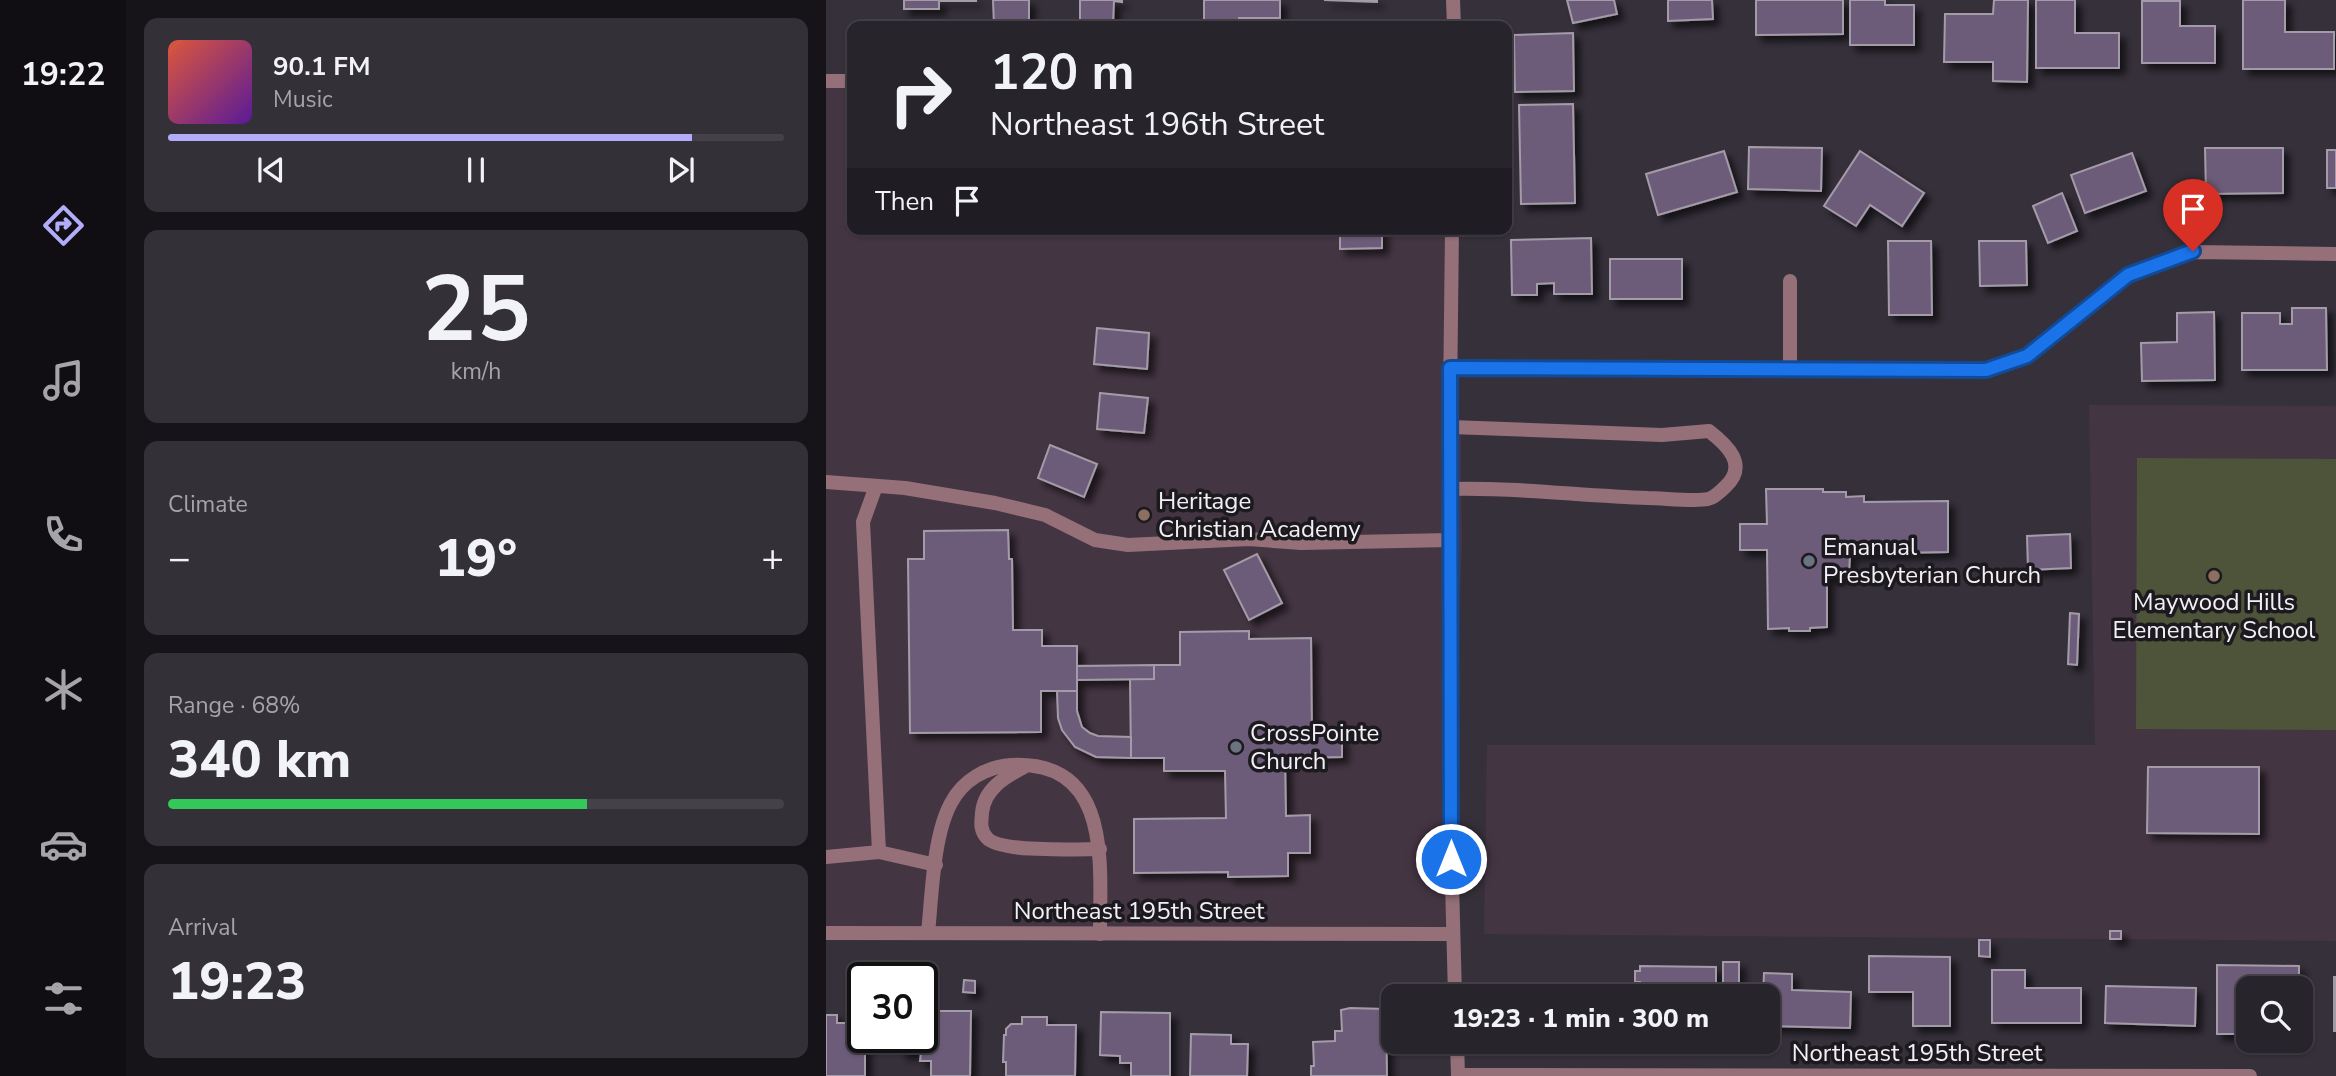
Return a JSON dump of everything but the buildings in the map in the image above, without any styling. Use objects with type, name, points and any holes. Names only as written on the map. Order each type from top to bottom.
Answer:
[{"type":"street","points":[[1453,0],[1454,21]]},
{"type":"street","points":[[826,81],[847,82]]},
{"type":"street","points":[[1452,235],[1449,489],[1455,984]]},
{"type":"street","points":[[1450,368],[1986,370],[2027,356],[2128,275],[2162,261],[2193,251],[2336,254]]},
{"type":"street","points":[[1790,281],[1790,370]]},
{"type":"street","points":[[1449,489],[1495,488],[1605,496],[1709,499],[1729,483],[1735,464],[1729,447],[1709,431],[1662,435],[1451,427]]},
{"type":"street","points":[[826,482],[905,488],[1020,509],[1045,515],[1095,540],[1128,545],[1249,539],[1301,543],[1450,540]]},
{"type":"street","points":[[876,486],[863,522],[879,852]]},
{"type":"street","points":[[1029,764],[1003,778],[993,787],[982,807],[980,828],[989,841],[1010,848],[1100,849]]},
{"type":"street","points":[[928,933],[939,839],[951,802],[967,782],[993,766],[1029,764],[1060,774],[1078,789],[1093,814],[1100,849],[1100,934]]},
{"type":"street","points":[[826,857],[879,852],[936,865]]},
{"type":"street","name":"Northeast 195th Street","points":[[826,933],[1453,934]]},
{"type":"street","points":[[1457,1054],[1458,1076]]},
{"type":"street","name":"Northeast 195th Street","points":[[1458,1076],[2250,1076]]},
{"type":"shaded area","name":"Heritage Christian Academy","points":[[826,81],[847,81],[847,235],[1452,235],[1450,368],[1461,429],[1462,545],[1452,788],[1453,934],[826,933]]},
{"type":"shaded area","name":"Maywood Hills Elementary School","points":[[2089,405],[2336,406],[2336,941],[1484,934],[1487,745],[2095,745]]},
{"type":"green space","points":[[2137,458],[2336,459],[2336,730],[2136,729]]},
{"type":"place","name":"Heritage Christian Academy","points":[[1144,515]]},
{"type":"place","name":"Emanual Presbyterian Church","points":[[1809,561]]},
{"type":"place","name":"Maywood Hills Elementary School","points":[[2214,576]]},
{"type":"place","name":"CrossPointe Church","points":[[1236,747]]},
{"type":"route","points":[[1451,859],[1450,368],[1986,370],[2027,356],[2128,275],[2193,251]]}]
